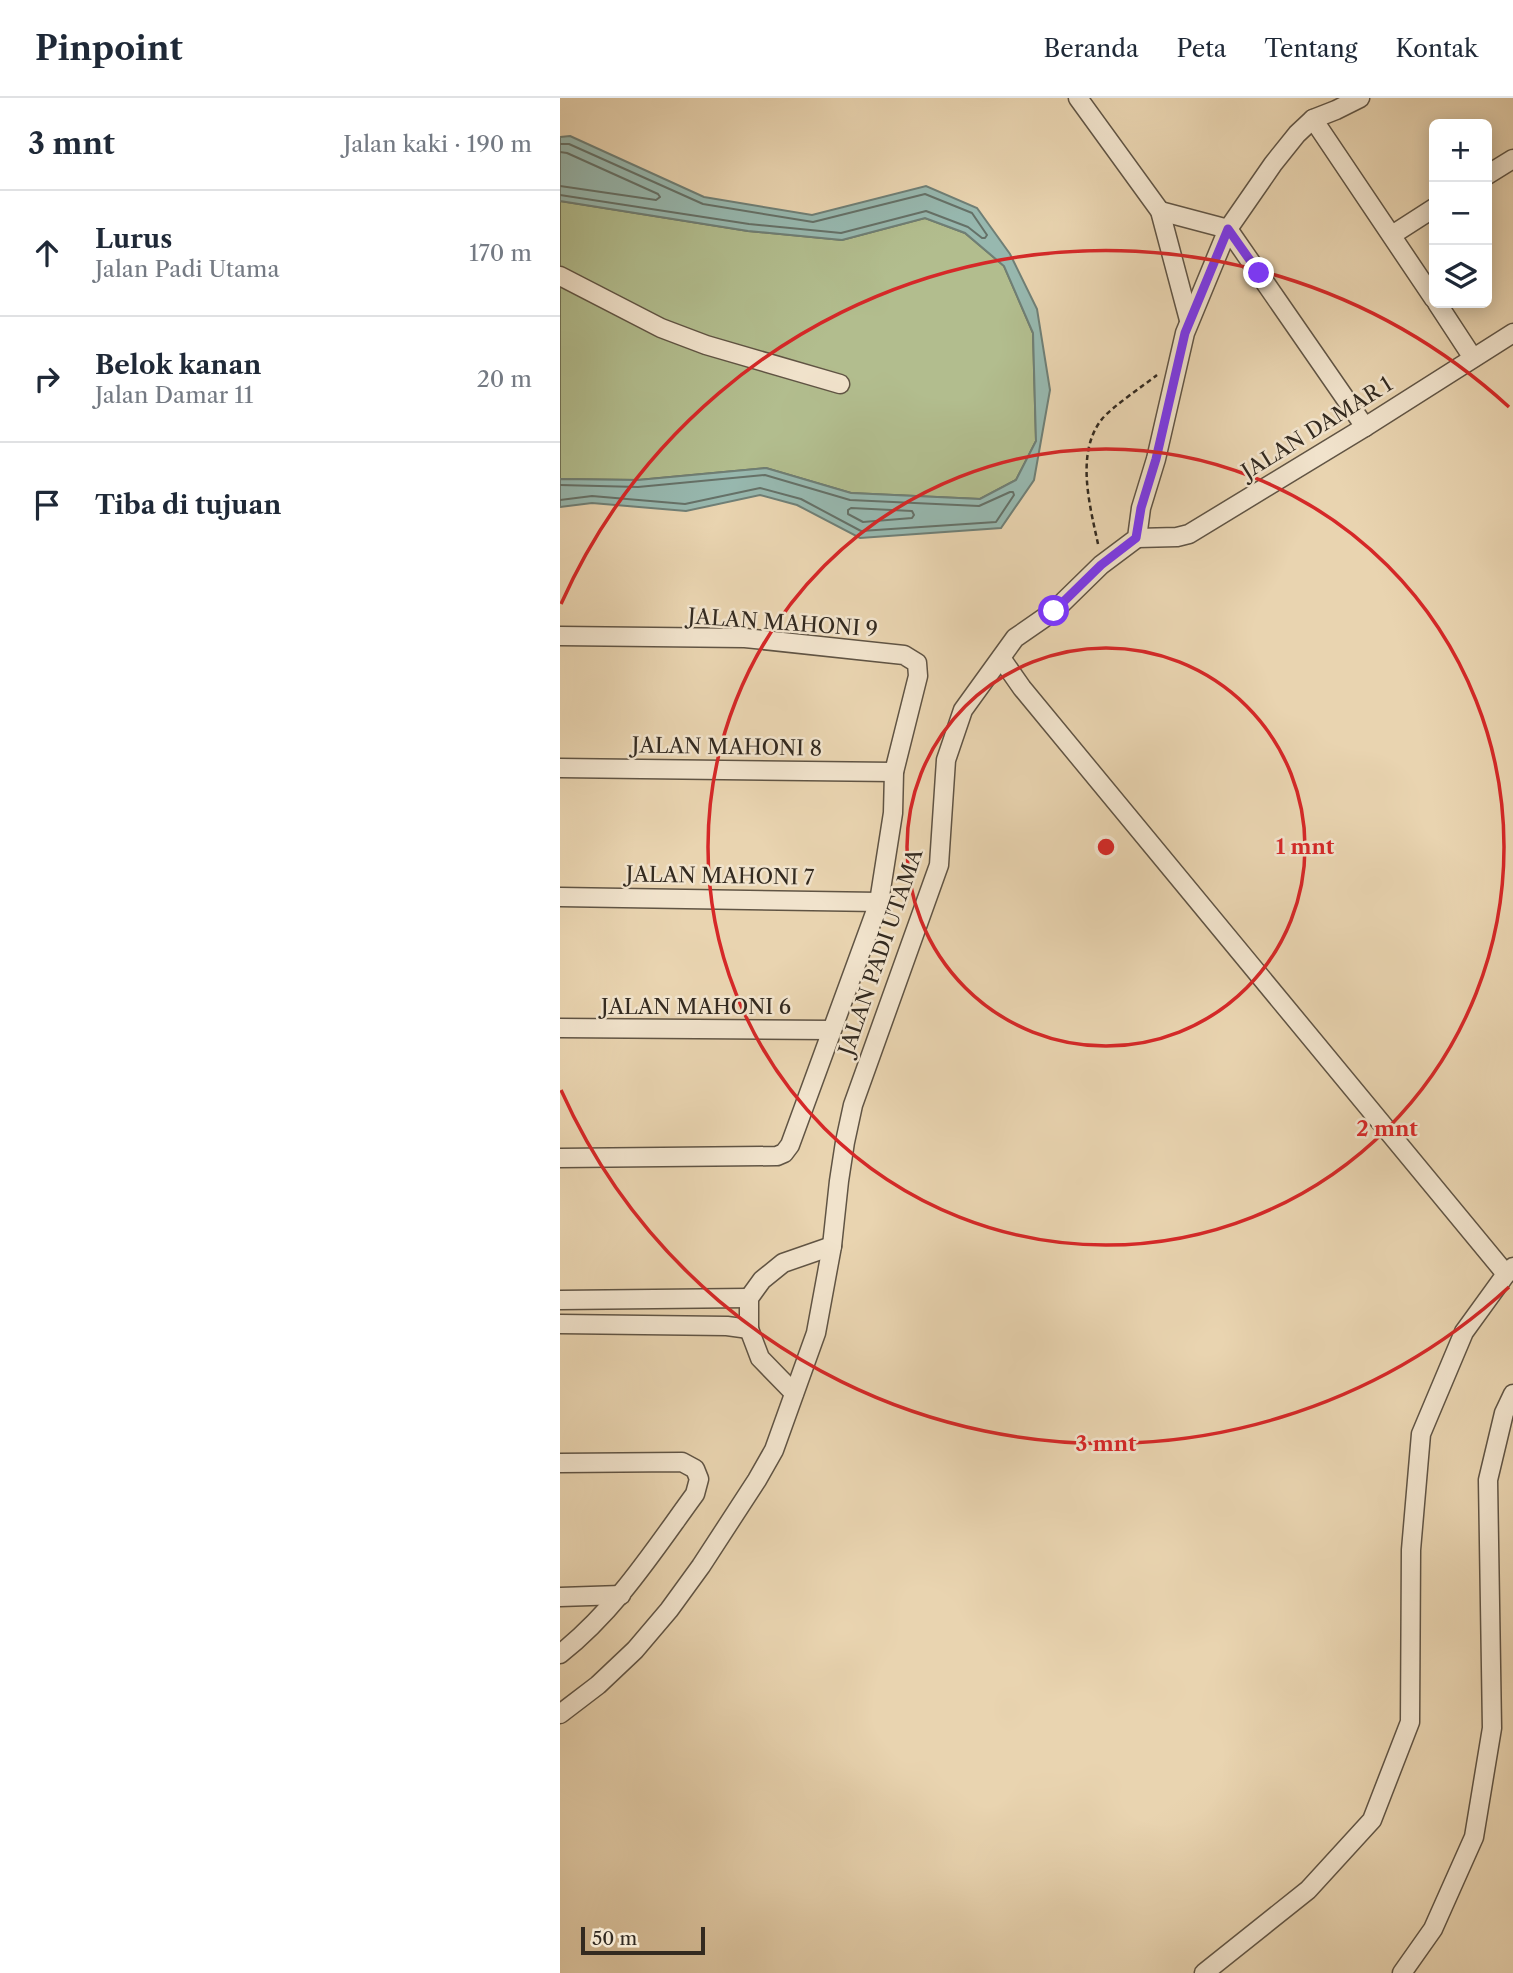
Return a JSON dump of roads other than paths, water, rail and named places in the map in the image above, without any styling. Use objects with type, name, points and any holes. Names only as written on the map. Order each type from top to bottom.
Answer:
[{"type":"street","points":[[1078,98],[1160,211],[1189,320]]},
{"type":"street","points":[[1136,538],[1141,508],[1156,459],[1174,373],[1189,320],[1228,229],[1297,134],[1313,119],[1360,98]]},
{"type":"street","points":[[1313,119],[1429,292]]},
{"type":"street","points":[[1492,172],[1513,159]]},
{"type":"street","points":[[1160,211],[1228,229],[1365,426]]},
{"type":"street","points":[[1392,235],[1429,211]]},
{"type":"street","points":[[560,276],[660,328],[706,345],[840,384]]},
{"type":"street","points":[[1440,308],[1473,358]]},
{"type":"street","name":"JALAN DAMAR 1","points":[[1136,538],[1189,534],[1513,333]]},
{"type":"street","name":"JALAN PADI UTAMA","points":[[560,1714],[598,1685],[635,1650],[669,1610],[701,1566],[774,1450],[816,1333],[853,1105],[939,865],[946,760],[962,710],[1015,638],[1054,611],[1101,565],[1136,538]]},
{"type":"street","name":"JALAN MAHONI 9","points":[[560,636],[745,638],[904,655],[917,663],[918,676],[894,772]]},
{"type":"street","points":[[1001,658],[1022,688],[1509,1271],[1464,1332],[1421,1434],[1411,1550],[1410,1721],[1372,1820],[1308,1890],[1204,1973]]},
{"type":"street","name":"JALAN MAHONI 8","points":[[560,768],[894,772]]},
{"type":"street","points":[[560,1158],[777,1156],[784,1153],[790,1145],[879,902],[892,813],[894,772]]},
{"type":"street","name":"JALAN MAHONI 7","points":[[560,897],[879,902]]},
{"type":"street","name":"JALAN MAHONI 6","points":[[560,1028],[831,1030]]},
{"type":"street","points":[[794,1394],[760,1358],[749,1329],[749,1298],[762,1280],[783,1263],[832,1247]]},
{"type":"street","points":[[560,1300],[749,1298]]},
{"type":"street","points":[[560,1324],[727,1326],[749,1329]]},
{"type":"street","points":[[1402,1973],[1433,1929],[1474,1837],[1492,1728],[1488,1480],[1504,1413],[1513,1394]]},
{"type":"street","points":[[560,1463],[682,1462],[695,1469],[699,1479],[695,1494],[621,1595],[560,1654]]},
{"type":"street","points":[[560,1597],[621,1595]]},
{"type":"water","points":[[570,136],[704,197],[812,215],[926,186],[977,208],[1010,254],[1037,309],[1050,390],[1034,480],[1001,528],[860,538],[797,505],[760,495],[686,511],[592,503],[560,507],[560,479],[638,480],[766,468],[851,493],[980,499],[1016,480],[1036,441],[1033,333],[1004,266],[965,233],[925,218],[842,240],[748,231],[560,201],[560,137]]}]
